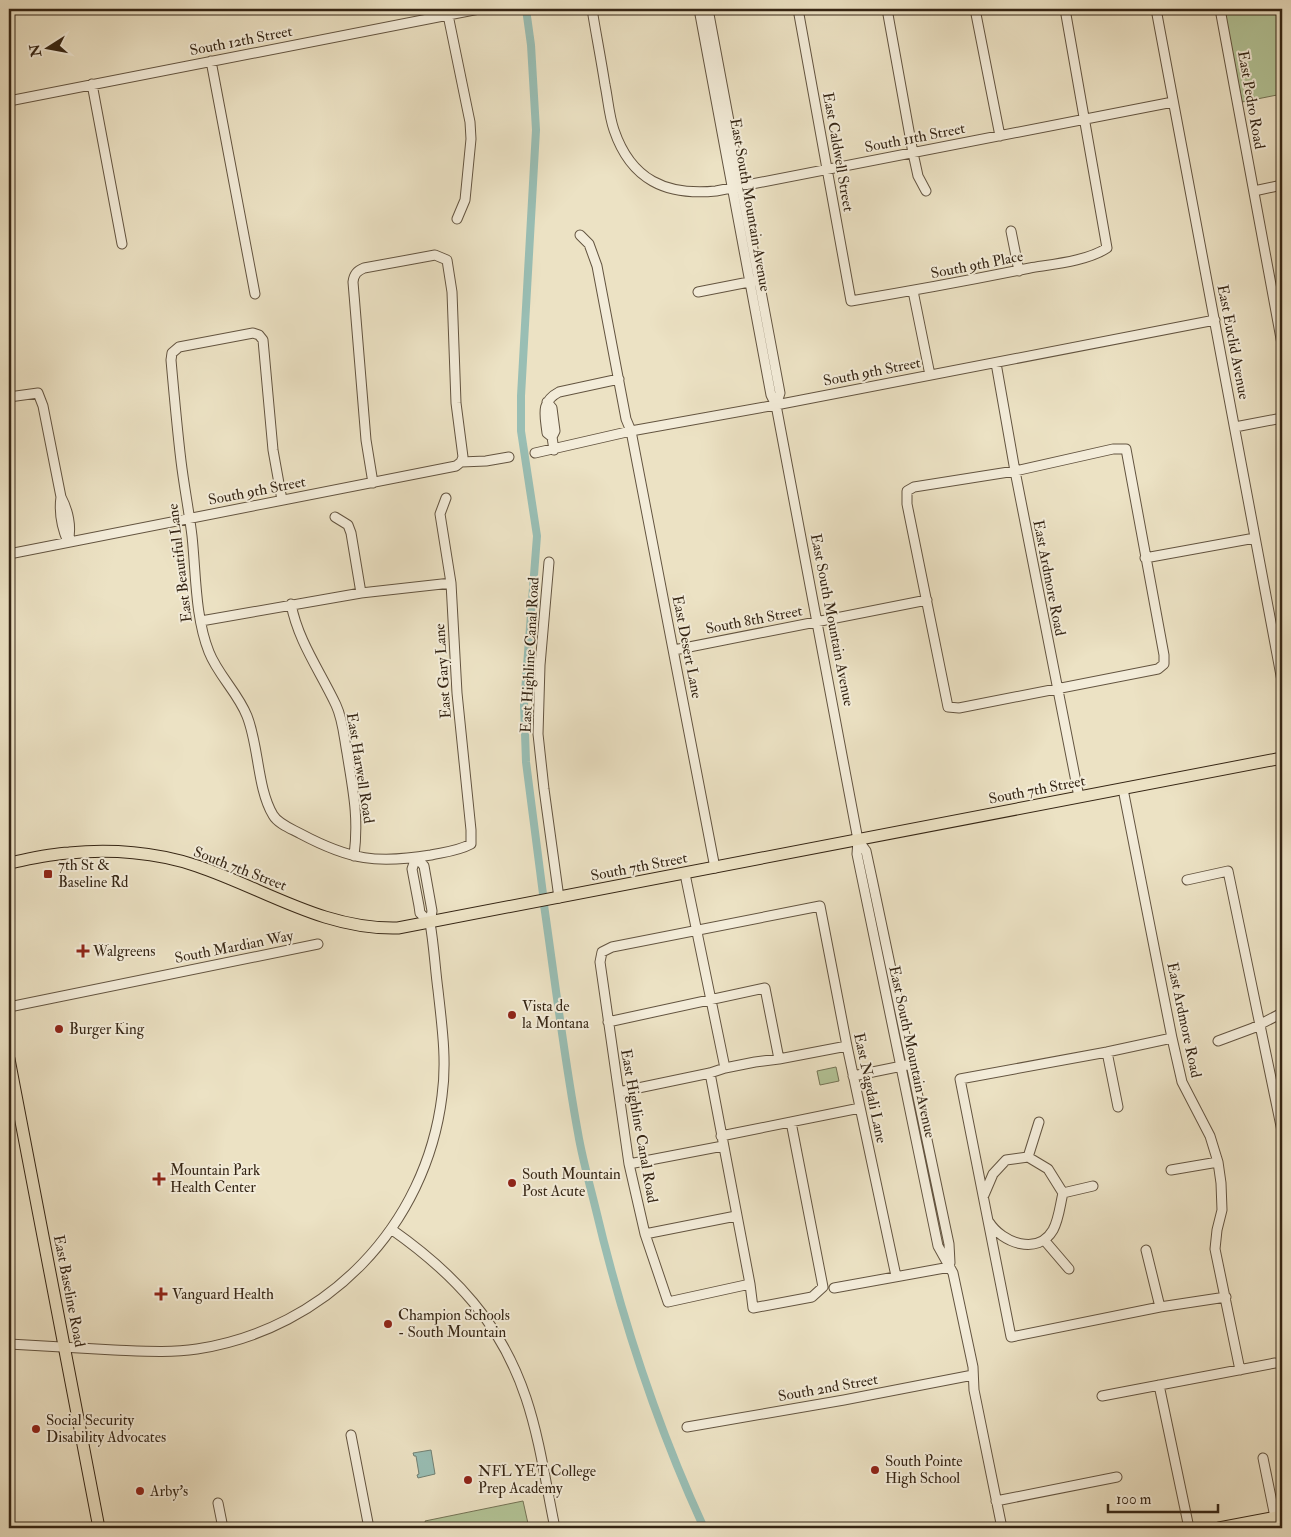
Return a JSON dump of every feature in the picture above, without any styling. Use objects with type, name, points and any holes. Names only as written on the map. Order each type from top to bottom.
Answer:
[{"type":"main road","name":"South 7th Street","points":[[9,863],[67,853],[132,853],[175,860],[196,866],[297,908],[343,923],[381,929],[410,927],[1282,758]]},
{"type":"main road","name":"East Baseline Road","points":[[9,1059],[99,1528]]},
{"type":"main road","points":[[1219,1528],[1278,1516]]},
{"type":"street","name":"South 12th Street","points":[[9,101],[479,9]]},
{"type":"street","name":"South 11th Street","points":[[592,9],[613,128],[621,149],[634,167],[647,178],[662,186],[678,191],[697,193],[736,187],[1173,102]]},
{"type":"street","name":"East South Mountain Avenue","points":[[700,9],[754,282],[771,395],[776,405],[818,621],[858,840],[857,854],[906,1065],[938,1246],[950,1267],[955,1282],[973,1374],[974,1390],[1002,1528]]},
{"type":"street","name":"East South Mountain Avenue","points":[[708,9],[736,187]]},
{"type":"street","name":"East Caldwell Street","points":[[798,9],[851,301]]},
{"type":"street","points":[[887,9],[913,153],[918,176],[926,191]]},
{"type":"street","points":[[975,9],[1000,136]]},
{"type":"street","points":[[1065,9],[1085,119]]},
{"type":"street","name":"East Euclid Avenue","points":[[1156,9],[1282,681]]},
{"type":"street","name":"East Pedro Road","points":[[1220,9],[1282,344]]},
{"type":"street","points":[[448,15],[470,122],[471,139],[465,200],[457,219]]},
{"type":"street","points":[[211,61],[255,294]]},
{"type":"street","points":[[92,84],[122,244]]},
{"type":"street","name":"South 9th Place","points":[[851,301],[1019,271],[1099,254],[1107,248],[1085,119]]},
{"type":"street","points":[[1254,190],[1282,185]]},
{"type":"street","points":[[1011,231],[1019,271]]},
{"type":"street","name":"East Desert Lane","points":[[580,235],[589,244],[597,266],[626,419],[631,432],[674,650],[715,868]]},
{"type":"street","points":[[373,483],[363,408],[353,282],[354,275],[364,268],[435,255],[446,260],[452,292],[456,403],[462,448],[461,462]]},
{"type":"street","points":[[698,292],[754,282]]},
{"type":"street","points":[[913,291],[930,375]]},
{"type":"street","name":"South 9th Street","points":[[535,453],[631,432],[1215,320]]},
{"type":"street","name":"East Beautiful Lane","points":[[282,500],[273,450],[263,340],[259,335],[253,333],[179,347],[172,353],[172,368],[181,460],[190,518],[201,621],[209,652],[247,716],[255,742],[266,796],[273,816],[306,837],[354,856]]},
{"type":"street","name":"East Ardmore Road","points":[[996,362],[1015,471],[1078,797]]},
{"type":"street","points":[[554,450],[552,437],[547,433],[550,420],[544,410],[552,396],[559,392],[619,379]]},
{"type":"street","points":[[9,397],[38,392],[43,406],[61,497],[66,505],[71,532],[68,542]]},
{"type":"street","points":[[1235,428],[1282,418]]},
{"type":"street","points":[[1114,449],[1126,449],[1164,654],[1164,664],[1158,669],[1057,690],[959,708],[948,707],[907,504],[907,491],[914,488],[1015,471],[1114,449]]},
{"type":"street","name":"South 9th Street","points":[[9,554],[373,483],[456,466],[461,462],[486,461],[508,457]]},
{"type":"street","name":"East Gary Lane","points":[[416,857],[460,849],[471,844],[457,693],[451,583],[440,514],[446,498]]},
{"type":"street","points":[[335,517],[348,525],[351,533],[361,593]]},
{"type":"street","points":[[1145,558],[1255,538]]},
{"type":"street","name":"East Highline Canal Road","points":[[549,562],[540,665],[538,734],[559,898]]},
{"type":"street","points":[[201,621],[361,593],[451,583]]},
{"type":"street","name":"South 8th Street","points":[[674,650],[927,600]]},
{"type":"street","name":"East Harwell Road","points":[[290,604],[294,622],[302,642],[341,717],[357,812],[357,836],[354,856]]},
{"type":"street","name":"East Ardmore Road","points":[[1123,789],[1182,1082],[1210,1136],[1218,1162],[1222,1210],[1216,1230],[1215,1249],[1240,1370]]},
{"type":"street","points":[[354,856],[363,859],[387,860],[416,857]]},
{"type":"street","points":[[9,1344],[155,1352],[179,1351],[217,1345],[247,1336],[297,1314],[325,1296],[365,1261],[391,1229],[411,1199],[434,1140],[442,1094],[443,1043],[430,923],[432,911],[424,866],[416,857]]},
{"type":"street","points":[[416,857],[412,869],[420,913],[430,923]]},
{"type":"street","points":[[1187,880],[1228,871],[1282,1131]]},
{"type":"street","points":[[685,874],[725,1068]]},
{"type":"street","points":[[415,884],[427,881]]},
{"type":"street","name":"East Nagdali Lane","points":[[696,931],[820,906],[846,1046],[896,1276]]},
{"type":"street","name":"East Highline Canal Road","points":[[696,931],[612,947],[602,952],[600,962],[629,1164],[645,1234],[668,1302],[750,1284]]},
{"type":"street","name":"South Mardian Way","points":[[9,1008],[318,944]]},
{"type":"street","points":[[608,1022],[765,988],[779,1059]]},
{"type":"street","points":[[1218,1041],[1282,1013]]},
{"type":"street","points":[[1172,1038],[960,1079],[1011,1337],[1226,1297]]},
{"type":"street","points":[[619,1092],[710,1074],[725,1068],[846,1046]]},
{"type":"street","points":[[1107,1052],[1118,1108]]},
{"type":"street","points":[[853,1076],[906,1065]]},
{"type":"street","points":[[710,1074],[753,1308],[812,1297],[824,1286],[791,1122]]},
{"type":"street","points":[[721,1136],[860,1108]]},
{"type":"street","points":[[1028,1157],[1040,1122]]},
{"type":"street","points":[[629,1164],[723,1146]]},
{"type":"street","points":[[983,1196],[993,1174],[1006,1160],[1028,1157],[1048,1169],[1063,1193],[1058,1218],[1053,1230],[1044,1241],[1027,1245],[1012,1241],[993,1228],[988,1220]]},
{"type":"street","points":[[1171,1170],[1218,1162]]},
{"type":"street","points":[[1063,1193],[1093,1186]]},
{"type":"street","points":[[645,1234],[736,1216]]},
{"type":"street","points":[[391,1229],[427,1256],[460,1286],[482,1313],[501,1341],[518,1375],[531,1413],[555,1528]]},
{"type":"street","points":[[1044,1241],[1069,1269]]},
{"type":"street","points":[[1146,1250],[1160,1308]]},
{"type":"street","points":[[834,1288],[950,1267]]},
{"type":"street","points":[[1102,1396],[1275,1363]]},
{"type":"street","name":"South 2nd Street","points":[[687,1427],[844,1400],[973,1374]]},
{"type":"street","points":[[1160,1385],[1189,1528]]},
{"type":"street","points":[[351,1435],[370,1528]]},
{"type":"street","points":[[1263,1458],[1278,1516]]},
{"type":"street","points":[[996,1501],[1117,1477]]},
{"type":"street","points":[[218,1503],[223,1528]]},
{"type":"green space","points":[[1224,9],[1282,9],[1282,94],[1242,102]]},
{"type":"green space","points":[[836,1067],[839,1081],[820,1085],[817,1071]]},
{"type":"green space","points":[[523,1501],[529,1528],[427,1528],[425,1521]]},
{"type":"water","points":[[431,1450],[435,1474],[418,1478],[416,1456],[413,1453]]},
{"type":"waterway","points":[[526,9],[531,45],[536,130],[521,396],[521,431],[537,536],[524,705],[526,762],[543,894]]},
{"type":"waterway","points":[[544,905],[578,1133],[605,1247],[616,1288],[656,1410],[704,1528]]},
{"type":"place","name":"7th St & Baseline Rd","points":[[48,874]]},
{"type":"place","name":"Walgreens","points":[[83,951]]},
{"type":"place","name":"Vista de la Montana","points":[[512,1015]]},
{"type":"place","name":"Burger King","points":[[59,1029]]},
{"type":"place","name":"Mountain Park Health Center","points":[[159,1179]]},
{"type":"place","name":"South Mountain Post Acute","points":[[512,1183]]},
{"type":"place","name":"Vanguard Health","points":[[161,1294]]},
{"type":"place","name":"Champion Schools - South Mountain","points":[[388,1324]]},
{"type":"place","name":"Social Security Disability Advocates","points":[[36,1429]]},
{"type":"place","name":"South Pointe High School","points":[[875,1470]]},
{"type":"place","name":"NFL YET College Prep Academy","points":[[468,1480]]},
{"type":"place","name":"Arby's","points":[[140,1491]]}]
